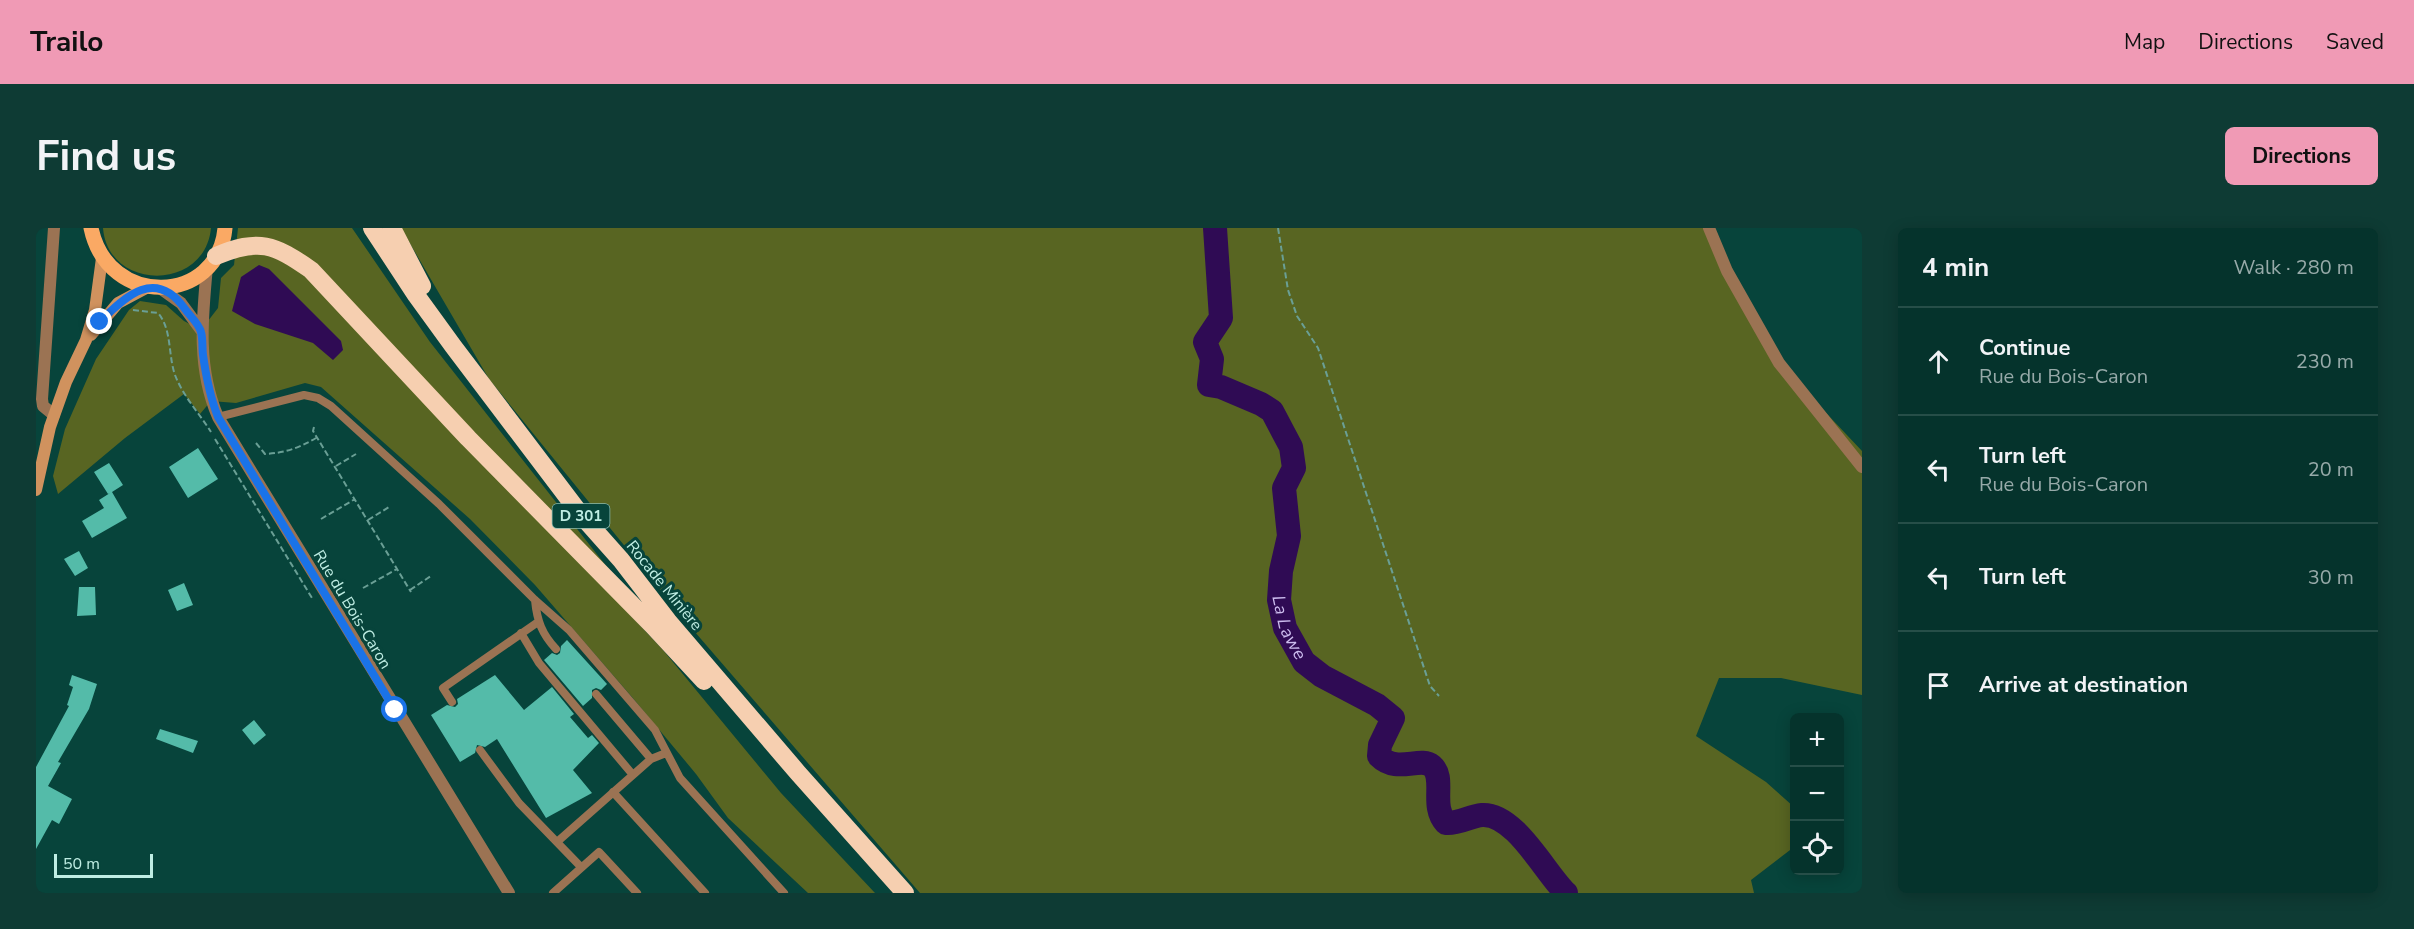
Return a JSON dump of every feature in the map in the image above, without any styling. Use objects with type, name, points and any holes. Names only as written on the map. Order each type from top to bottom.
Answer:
[{"type":"highway","name":"Rocade Minière","points":[[372,228],[416,295],[580,515],[621,560],[668,621],[798,773],[905,893]]},
{"type":"highway","points":[[393,228],[453,346]]},
{"type":"highway","points":[[211,261],[237,247],[256,245],[275,248],[289,254],[311,270],[468,438],[652,625],[719,697],[798,773]]},
{"type":"main road","points":[[91,228],[95,244],[109,267],[127,280],[154,287]]},
{"type":"main road","points":[[86,340],[118,303],[154,287],[180,284],[211,261],[221,244],[225,228]]},
{"type":"main road","points":[[36,490],[40,465],[54,415],[66,382],[86,340],[98,302],[102,258]]},
{"type":"street","points":[[54,228],[42,402],[54,415]]},
{"type":"street","points":[[1709,228],[1727,271],[1779,363],[1862,467]]},
{"type":"street","name":"Rue du Bois-Caron","points":[[211,261],[201,330],[207,382],[211,401],[218,417],[509,893]]},
{"type":"street","name":"Rue du Bois-Caron","points":[[154,287],[181,303],[201,330]]},
{"type":"lane","points":[[218,417],[296,396],[310,395],[331,406],[439,504],[535,600],[569,630],[655,730],[680,778],[784,893]]},
{"type":"lane","points":[[535,600],[537,622],[556,649]]},
{"type":"lane","points":[[452,702],[443,688],[537,622]]},
{"type":"lane","points":[[522,633],[538,663],[633,775]]},
{"type":"lane","points":[[596,694],[651,759]]},
{"type":"lane","points":[[480,750],[507,788],[581,867]]},
{"type":"lane","points":[[557,842],[651,759],[666,753]]},
{"type":"lane","points":[[613,792],[705,893]]},
{"type":"lane","points":[[553,893],[599,852],[637,893]]},
{"type":"path","points":[[1278,228],[1288,290],[1297,316],[1317,348],[1430,686],[1439,696]]},
{"type":"path","points":[[314,427],[313,431],[410,591],[431,576]]},
{"type":"path","points":[[256,443],[266,454],[281,453],[300,447],[317,437]]},
{"type":"path","points":[[335,467],[356,453]]},
{"type":"path","points":[[321,519],[355,499]]},
{"type":"path","points":[[368,520],[389,507]]},
{"type":"path","points":[[363,588],[397,568]]},
{"type":"green space","points":[[103,228],[211,228],[205,249],[192,264],[176,273],[157,276],[138,273],[121,264],[109,249]]},
{"type":"green space","points":[[238,228],[352,228],[430,342],[618,581],[609,592],[663,650],[781,793],[875,893],[808,893],[728,818],[696,774],[535,585],[470,519],[321,387],[305,383],[236,403],[211,401],[200,414],[184,394],[125,438],[58,494],[53,476],[65,429],[96,359],[129,310],[140,301],[166,305],[184,321],[201,330],[218,308],[221,278],[234,265]]},
{"type":"green space","points":[[401,228],[1709,228],[1779,363],[1862,451],[1862,695],[1781,678],[1719,678],[1696,736],[1766,782],[1790,803],[1790,850],[1751,880],[1754,893],[920,893],[688,624],[489,379]]},
{"type":"shaded area","points":[[259,265],[269,269],[341,341],[343,350],[333,360],[313,343],[255,324],[232,311],[241,277]]},
{"type":"building","points":[[198,448],[218,479],[188,498],[169,467]]},
{"type":"building","points":[[109,463],[123,485],[112,492],[127,518],[92,538],[82,521],[104,508],[99,500],[110,493],[108,494],[94,472]]},
{"type":"building","points":[[79,551],[88,568],[75,576],[64,559]]},
{"type":"building","points":[[184,583],[193,605],[177,611],[168,590]]},
{"type":"building","points":[[79,587],[95,587],[96,615],[77,616]]},
{"type":"building","points":[[567,640],[607,684],[601,690],[596,688],[592,690],[592,698],[583,706],[544,660],[552,653],[557,655],[560,653],[561,646]]},
{"type":"building","points":[[72,675],[97,684],[89,709],[58,762],[61,763],[48,786],[72,799],[59,824],[52,820],[36,849],[36,767],[69,706],[67,705],[73,687],[69,685]]},
{"type":"building","points":[[495,675],[524,710],[552,687],[574,714],[570,717],[588,738],[592,735],[599,743],[573,770],[592,793],[546,818],[497,739],[485,747],[477,745],[475,753],[460,762],[431,715],[447,705],[455,707],[458,704],[457,699]]},
{"type":"building","points":[[254,720],[266,735],[254,745],[242,730]]},
{"type":"building","points":[[160,729],[198,741],[193,753],[156,739]]},
{"type":"waterway","name":"La Lawe","points":[[1215,228],[1221,318],[1205,342],[1212,359],[1209,385],[1221,387],[1272,411],[1291,447],[1294,468],[1284,488],[1289,536],[1281,571],[1279,600],[1285,628],[1304,662],[1322,676],[1377,705],[1393,718],[1380,745],[1379,756],[1393,764],[1427,763],[1432,766],[1438,778],[1439,809],[1446,823],[1482,815],[1494,817],[1518,834],[1566,893]]},
{"type":"route","points":[[100,322],[118,303],[148,287],[160,288],[181,303],[201,330],[207,382],[211,401],[218,417],[395,710]]}]
